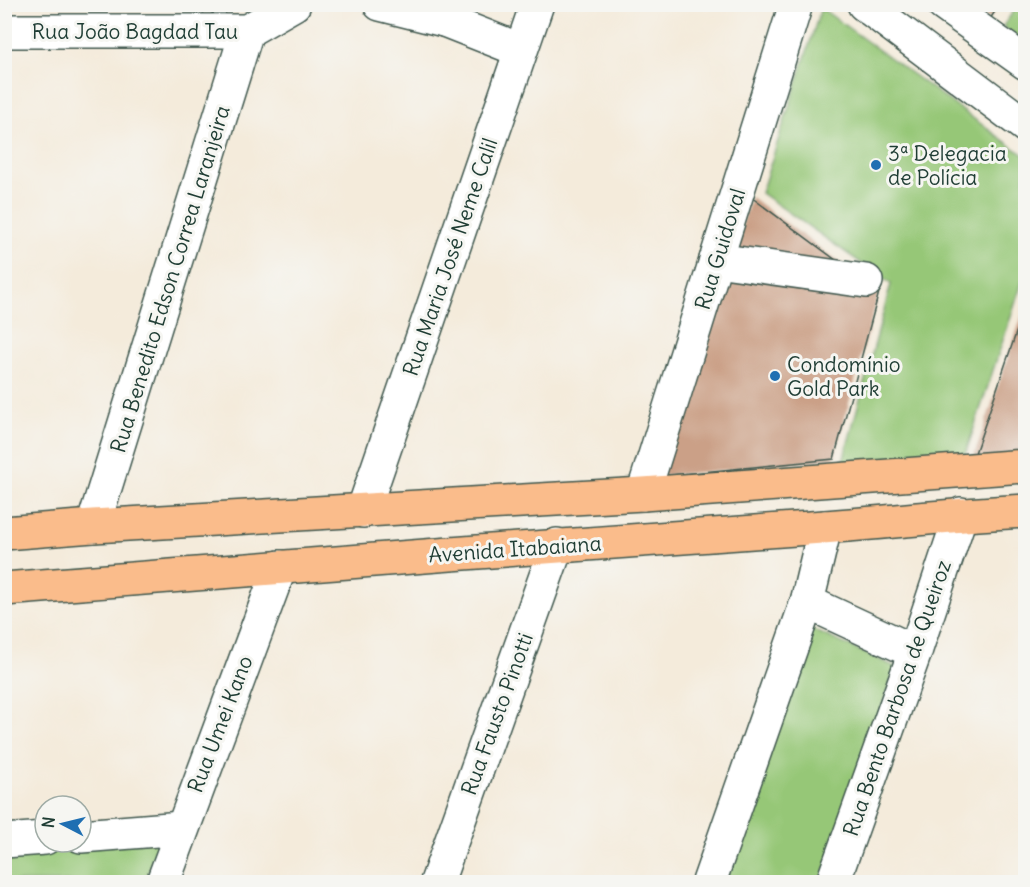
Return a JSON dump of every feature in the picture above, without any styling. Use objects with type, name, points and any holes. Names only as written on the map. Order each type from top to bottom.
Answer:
[{"type":"main road","points":[[4,533],[643,494],[1026,466]]},
{"type":"main road","name":"Avenida Itabaiana","points":[[4,589],[558,545],[825,527],[961,514],[1026,511]]},
{"type":"street","name":"Rua João Bagdad Tau","points":[[5,31],[248,31],[294,4]]},
{"type":"street","points":[[380,4],[432,12],[520,50]]},
{"type":"street","name":"Rua Maria José Neme Calil","points":[[363,511],[537,4]]},
{"type":"street","name":"Rua Guidoval","points":[[643,494],[796,4]]},
{"type":"street","points":[[864,4],[1026,126]]},
{"type":"street","points":[[943,4],[1026,63]]},
{"type":"street","name":"Rua Benedito Edson Correa Laranjeira","points":[[93,526],[248,31]]},
{"type":"street","points":[[716,260],[866,281]]},
{"type":"street","name":"Rua Bento Barbosa de Queiroz","points":[[833,882],[961,514]]},
{"type":"street","points":[[709,882],[807,602],[825,527]]},
{"type":"street","name":"Rua Fausto Pinotti","points":[[437,882],[558,545]]},
{"type":"street","name":"Rua Umei Kano","points":[[163,882],[280,567]]},
{"type":"street","points":[[807,602],[915,651]]},
{"type":"street","points":[[93,835],[182,828]]},
{"type":"street","points":[[4,842],[33,839]]},
{"type":"green space","points":[[1018,5],[1025,5],[1025,44],[1003,26]]},
{"type":"green space","points":[[821,8],[1025,156],[1025,274],[965,455],[842,465],[891,284],[761,193]]},
{"type":"green space","points":[[811,629],[896,667],[821,882],[725,882]]},
{"type":"green space","points":[[162,835],[145,882],[5,882],[4,847],[33,845],[33,854],[93,854],[93,840]]},
{"type":"building","points":[[969,4],[1000,4],[990,19]]},
{"type":"building","name":"Condomínio Gold Park","points":[[751,197],[879,292],[834,459],[661,476]]},
{"type":"building","points":[[1025,307],[1026,454],[973,459]]},
{"type":"place","name":"3ª Delegacia de Polícia","points":[[876,165]]},
{"type":"place","name":"Condomínio Gold Park","points":[[775,376]]}]
